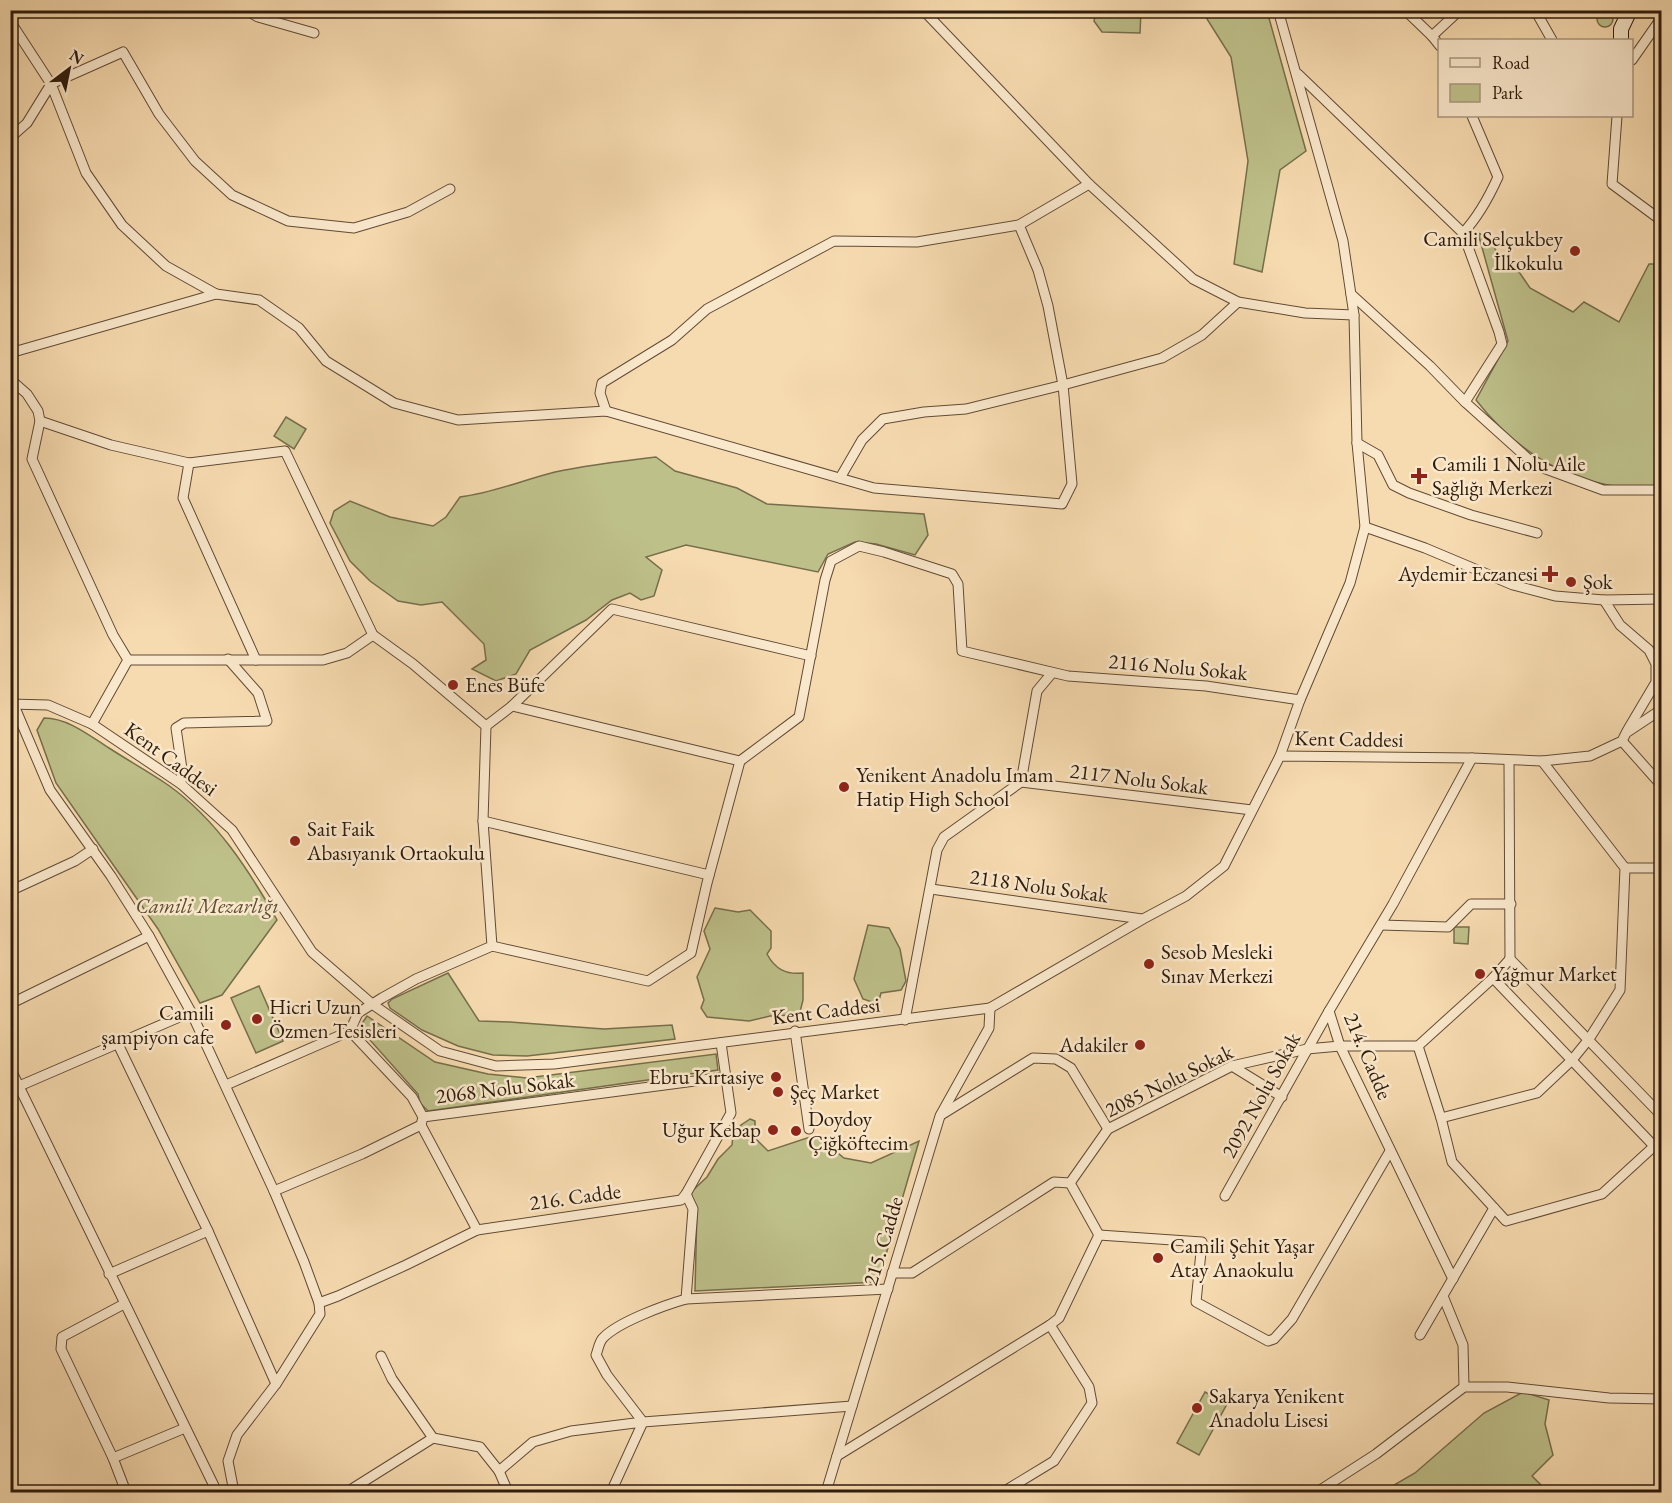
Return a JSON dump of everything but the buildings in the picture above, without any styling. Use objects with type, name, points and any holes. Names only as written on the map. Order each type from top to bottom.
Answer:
[{"type":"street","points":[[246,10],[258,17],[314,33]]},
{"type":"street","points":[[923,10],[1089,184],[1193,279],[1239,302],[1305,313],[1354,315]]},
{"type":"street","points":[[1278,10],[1343,241],[1352,294],[1357,443],[1365,527],[1350,583],[1300,700],[1280,756]]},
{"type":"street","points":[[1405,10],[1438,44]]},
{"type":"street","points":[[1432,36],[1460,10]]},
{"type":"street","points":[[1535,10],[1551,39]]},
{"type":"street","points":[[1621,39],[1621,29],[1630,10]]},
{"type":"street","points":[[1633,59],[1662,17]]},
{"type":"street","points":[[10,21],[51,84],[86,173],[122,225],[166,266],[216,294],[259,300],[299,328],[326,362],[394,403],[458,420],[606,411],[874,488],[1062,504],[1072,484],[1063,385],[1048,306],[1038,270],[1019,225]]},
{"type":"street","points":[[10,138],[27,123],[51,84],[123,52],[159,114],[195,161],[232,195],[288,221],[354,228],[408,212],[450,189]]},
{"type":"street","points":[[1296,72],[1463,233],[1502,344],[1465,402]]},
{"type":"street","points":[[1463,233],[1485,204],[1498,177],[1472,117]]},
{"type":"street","points":[[1617,117],[1612,184],[1662,221]]},
{"type":"street","points":[[606,411],[600,393],[602,383],[672,340],[707,309],[834,241],[917,242],[1019,225],[1089,184]]},
{"type":"street","points":[[10,353],[216,294]]},
{"type":"street","points":[[1352,294],[1535,465],[1603,490],[1662,490]]},
{"type":"street","points":[[840,478],[862,440],[883,419],[924,412],[966,409],[1162,358],[1202,335],[1239,302]]},
{"type":"street","points":[[10,379],[27,394],[38,411],[40,421],[32,459],[113,635],[128,660]]},
{"type":"street","points":[[40,421],[111,445],[189,463],[285,452],[373,635],[413,664],[486,726]]},
{"type":"street","points":[[1357,443],[1378,455],[1393,485],[1409,494],[1471,515],[1537,533]]},
{"type":"street","points":[[189,463],[183,498],[256,660]]},
{"type":"street","points":[[1365,527],[1425,548],[1513,585],[1556,596],[1604,600],[1662,599]]},
{"type":"street","name":"2116 Nolu Sokak","points":[[811,656],[825,580],[831,561],[859,546],[952,574],[958,584],[962,651],[1068,676],[1206,686],[1300,700]]},
{"type":"street","points":[[1604,600],[1620,625],[1649,650],[1656,664],[1656,682],[1624,737],[1662,786]]},
{"type":"street","points":[[226,1085],[350,1031],[358,1013],[372,1004],[416,979],[492,946],[648,981],[691,953],[709,874],[740,761],[799,717],[811,656],[612,609],[512,706],[486,726]]},
{"type":"street","points":[[128,660],[323,660],[347,653],[373,635]]},
{"type":"street","points":[[180,784],[182,769],[176,728],[184,723],[267,721],[258,693],[228,659]]},
{"type":"street","points":[[92,724],[128,660]]},
{"type":"street","points":[[905,1020],[937,850],[944,837],[1021,782],[1037,691],[1052,673]]},
{"type":"street","points":[[12,702],[50,790],[93,849],[149,936],[191,1012],[274,1191],[319,1303],[320,1314],[276,1384],[237,1435],[228,1461],[234,1492]]},
{"type":"street","name":"Kent Caddesi","points":[[12,702],[48,705],[92,724],[180,784],[232,830],[312,952],[372,1004],[440,1051],[496,1066],[554,1064],[721,1043],[795,1031],[905,1020],[990,1008],[1186,896],[1224,866],[1280,756],[1542,761],[1590,756],[1624,737],[1662,709]]},
{"type":"street","points":[[512,706],[740,761]]},
{"type":"street","points":[[486,726],[483,821],[492,946]]},
{"type":"street","name":"214. Cadde","points":[[1453,1278],[1340,1046],[1329,1011],[1381,925],[1472,758]]},
{"type":"street","points":[[1509,761],[1510,959],[1493,978],[1418,1046],[1441,1118],[1452,1162],[1506,1221],[1602,1194],[1662,1139]]},
{"type":"street","points":[[1441,1118],[1537,1094],[1572,1060],[1589,1039],[1620,990],[1625,868],[1542,761]]},
{"type":"street","name":"2117 Nolu Sokak","points":[[1021,782],[1252,810]]},
{"type":"street","points":[[483,821],[709,874]]},
{"type":"street","points":[[10,891],[75,861],[93,849]]},
{"type":"street","points":[[1625,868],[1662,868]]},
{"type":"street","name":"2118 Nolu Sokak","points":[[931,889],[1143,919]]},
{"type":"street","points":[[1381,925],[1448,927],[1472,904],[1511,904]]},
{"type":"street","points":[[10,1004],[149,936]]},
{"type":"street","points":[[1510,959],[1662,1116]]},
{"type":"street","points":[[1493,978],[1654,1146]]},
{"type":"street","name":"215. Cadde","points":[[826,1492],[940,1116],[989,1028],[990,1008]]},
{"type":"street","name":"2092 Nolu Sokak","points":[[1225,1196],[1329,1011]]},
{"type":"street","points":[[15,1088],[191,1012]]},
{"type":"street","points":[[350,1031],[412,1097],[477,1230]]},
{"type":"street","points":[[795,1031],[809,1129]]},
{"type":"street","points":[[117,1042],[208,1231],[276,1384]]},
{"type":"street","points":[[686,1299],[693,1209],[686,1194],[731,1113],[724,1077],[721,1043]]},
{"type":"street","name":"2085 Nolu Sokak","points":[[1070,1183],[1108,1129],[1232,1066],[1307,1049],[1340,1046],[1418,1046]]},
{"type":"street","points":[[940,1116],[1032,1058],[1056,1059],[1071,1068],[1108,1129]]},
{"type":"street","points":[[1232,1066],[1282,1097]]},
{"type":"street","points":[[10,1068],[15,1088],[217,1492]]},
{"type":"street","name":"2068 Nolu Sokak","points":[[274,1191],[362,1154],[422,1121],[724,1077]]},
{"type":"street","points":[[1099,1234],[1202,1242],[1196,1302],[1268,1341],[1274,1339],[1292,1319],[1390,1151]]},
{"type":"street","points":[[892,1273],[912,1273],[1054,1182],[1070,1183],[1099,1234]]},
{"type":"street","name":"216. Cadde","points":[[319,1303],[406,1265],[477,1230],[681,1200],[686,1194]]},
{"type":"street","points":[[1420,1335],[1494,1208]]},
{"type":"street","points":[[109,1274],[208,1231]]},
{"type":"street","points":[[837,1456],[1059,1318],[1099,1234]]},
{"type":"street","points":[[643,1422],[607,1375],[596,1355],[601,1339],[618,1327],[668,1304],[686,1299],[888,1289]]},
{"type":"street","points":[[1443,1296],[1463,1346],[1464,1388]]},
{"type":"street","points":[[124,1304],[62,1337],[61,1349],[113,1458],[126,1492]]},
{"type":"street","points":[[1003,1492],[1054,1461],[1092,1403],[1089,1387],[1050,1325]]},
{"type":"street","points":[[381,1356],[392,1380],[433,1438]]},
{"type":"street","points":[[1317,1492],[1376,1454],[1464,1388],[1507,1387],[1609,1398],[1662,1400]]},
{"type":"street","points":[[499,1471],[533,1442],[571,1431],[643,1422],[852,1406]]},
{"type":"street","points":[[611,1492],[643,1422]]},
{"type":"street","points":[[113,1458],[185,1428]]},
{"type":"street","points":[[347,1492],[433,1438],[480,1447],[499,1471],[508,1492]]},
{"type":"green space","points":[[1096,11],[1141,11],[1140,33],[1102,32],[1094,21]]},
{"type":"green space","points":[[1202,11],[1267,11],[1306,151],[1280,170],[1262,272],[1234,264],[1248,161],[1231,57]]},
{"type":"green space","points":[[1605,11],[1611,13],[1613,19],[1611,25],[1605,27],[1599,25],[1597,19],[1599,13]]},
{"type":"green space","points":[[1478,233],[1489,238],[1507,270],[1515,266],[1530,288],[1573,312],[1584,302],[1619,322],[1649,264],[1654,264],[1655,319],[1662,326],[1661,488],[1626,487],[1594,482],[1555,467],[1520,445],[1476,400],[1508,341]]},
{"type":"green space","points":[[286,417],[306,429],[294,449],[274,436]]},
{"type":"green space","points":[[656,457],[675,471],[737,488],[767,504],[924,514],[928,535],[915,555],[876,544],[855,542],[828,554],[818,572],[686,545],[646,557],[662,570],[654,596],[641,600],[630,593],[612,600],[586,620],[530,650],[516,674],[496,681],[472,669],[486,660],[484,644],[442,602],[421,605],[398,601],[370,581],[350,561],[330,523],[334,511],[350,501],[390,517],[433,526],[446,517],[460,497],[555,472]]},
{"type":"green space","name":"Camili Mezarlığı","points":[[44,718],[62,721],[78,728],[168,785],[201,813],[243,864],[277,920],[222,995],[200,1003],[158,929],[56,783],[37,730]]},
{"type":"green space","points":[[715,908],[738,912],[750,910],[771,931],[771,948],[767,954],[770,959],[786,972],[803,973],[803,1000],[800,1012],[749,1021],[707,1017],[701,1008],[704,1000],[697,977],[710,949],[704,931]]},
{"type":"green space","points":[[868,925],[889,928],[900,949],[906,981],[901,990],[881,993],[878,1004],[863,999],[854,979]]},
{"type":"green space","points":[[1454,927],[1469,927],[1468,944],[1454,943]]},
{"type":"green space","points":[[448,973],[479,1021],[604,1029],[672,1025],[675,1039],[527,1056],[493,1055],[458,1046],[422,1030],[390,1008],[388,1003],[392,999]]},
{"type":"green space","name":"Hicri Uzun Özmen Tesisleri","points":[[259,986],[283,1041],[256,1053],[231,998]]},
{"type":"green space","points":[[367,1016],[435,1062],[488,1074],[527,1078],[716,1054],[718,1070],[428,1111],[420,1103],[418,1094],[362,1031],[361,1025]]},
{"type":"green space","points":[[750,1119],[755,1121],[755,1138],[768,1151],[816,1135],[844,1158],[871,1163],[919,1141],[878,1282],[695,1291],[697,1208],[690,1193],[707,1177],[718,1159],[732,1145],[733,1135],[741,1125]]},
{"type":"green space","points":[[1205,1392],[1227,1404],[1199,1455],[1177,1443]]},
{"type":"green space","points":[[1523,1392],[1549,1400],[1545,1424],[1553,1455],[1532,1476],[1548,1492],[1382,1492],[1415,1473],[1484,1413]]},
{"type":"place","name":"Camili Selçukbey İlkokulu","points":[[1575,251]]},
{"type":"place","name":"Camili 1 Nolu Aile Sağlığı Merkezi","points":[[1419,476]]},
{"type":"place","name":"Aydemir Eczanesi","points":[[1550,574]]},
{"type":"place","name":"Şok","points":[[1571,582]]},
{"type":"place","name":"Enes Büfe","points":[[453,685]]},
{"type":"place","name":"Yenikent Anadolu Imam Hatip High School","points":[[844,787]]},
{"type":"place","name":"Sait Faik Abasıyanık Ortaokulu","points":[[295,841]]},
{"type":"place","name":"Sesob Mesleki Sınav Merkezi","points":[[1149,964]]},
{"type":"place","name":"Yağmur Market","points":[[1480,974]]},
{"type":"place","name":"Hicri Uzun Özmen Tesisleri","points":[[257,1019]]},
{"type":"place","name":"Camili şampiyon cafe","points":[[226,1025]]},
{"type":"place","name":"Adakiler","points":[[1140,1045]]},
{"type":"place","name":"Ebru Kırtasiye","points":[[776,1077]]},
{"type":"place","name":"Şeç Market","points":[[778,1092]]},
{"type":"place","name":"Uğur Kebap","points":[[773,1130]]},
{"type":"place","name":"Doydoy Çiğköftecim","points":[[796,1131]]},
{"type":"place","name":"Camili Şehit Yaşar Atay Anaokulu","points":[[1158,1258]]},
{"type":"place","name":"Sakarya Yenikent Anadolu Lisesi","points":[[1197,1408]]}]
